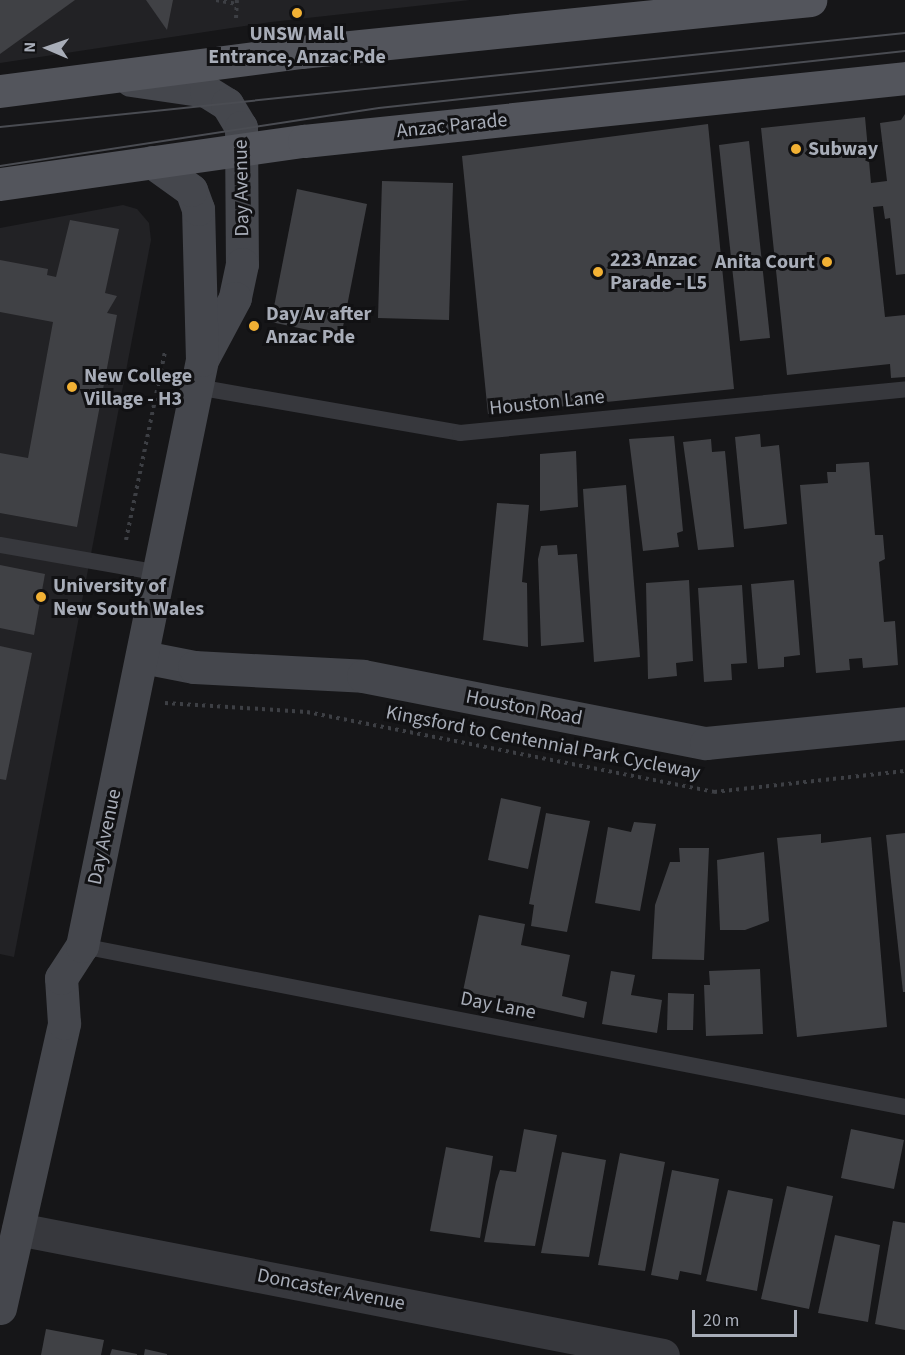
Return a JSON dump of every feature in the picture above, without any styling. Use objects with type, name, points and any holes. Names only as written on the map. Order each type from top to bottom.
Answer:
[{"type":"main road","points":[[0,91],[102,76],[810,0]]},
{"type":"main road","name":"Anzac Parade","points":[[0,184],[244,148],[905,78]]},
{"type":"street","name":"Day Avenue","points":[[102,76],[206,91],[227,104],[241,127],[244,148],[242,264],[235,298],[199,374]]},
{"type":"street","name":"Day Avenue","points":[[0,1308],[9,1227],[64,1023],[61,978],[82,946],[161,573],[199,374],[198,209],[191,190],[152,162]]},
{"type":"street","name":"Houston Road","points":[[143,657],[194,667],[363,676],[706,743],[905,723]]},
{"type":"street","name":"Doncaster Avenue","points":[[9,1227],[663,1355]]},
{"type":"lane","name":"Houston Lane","points":[[199,374],[460,433],[905,389]]},
{"type":"lane","points":[[0,545],[161,573]]},
{"type":"lane","name":"Day Lane","points":[[82,946],[905,1107]]},
{"type":"path","points":[[216,0],[237,2],[236,18]]},
{"type":"path","points":[[121,566],[165,348]]},
{"type":"path","name":"Kingsford to Centennial Park Cycleway","points":[[176,705],[307,712],[714,792],[905,771]]},
{"type":"shaded area","points":[[0,0],[470,0],[271,22],[0,63]]},
{"type":"shaded area","name":"University of New South Wales","points":[[123,205],[137,209],[149,223],[151,240],[14,957],[0,954],[0,228]]},
{"type":"building","points":[[0,0],[75,0],[0,54]]},
{"type":"building","points":[[146,0],[173,0],[167,30]]},
{"type":"building","name":"Anita Court","points":[[905,114],[905,274],[896,275],[890,218],[885,219],[883,206],[873,207],[885,317],[905,315],[905,377],[891,378],[890,364],[787,375],[761,128],[865,117],[871,183],[887,181],[880,123],[901,120]]},
{"type":"building","name":"223 Anzac Parade - L5","points":[[708,124],[734,389],[488,414],[462,156]]},
{"type":"building","points":[[749,141],[770,338],[740,341],[719,145]]},
{"type":"building","points":[[382,181],[453,183],[449,320],[378,318]]},
{"type":"building","points":[[297,189],[367,204],[341,337],[271,322]]},
{"type":"building","name":"New College Village - H3","points":[[70,220],[119,229],[105,293],[117,296],[107,313],[117,315],[77,527],[0,513],[0,453],[28,458],[53,322],[0,312],[0,260],[48,269],[47,275],[56,277]]},
{"type":"building","points":[[760,434],[761,447],[779,445],[787,524],[744,529],[735,437]]},
{"type":"building","points":[[674,436],[683,531],[677,533],[679,547],[643,551],[629,439]]},
{"type":"building","points":[[711,439],[712,452],[725,451],[734,547],[698,550],[683,442]]},
{"type":"building","points":[[576,451],[578,507],[540,511],[540,454]]},
{"type":"building","points":[[869,462],[875,535],[883,535],[885,559],[879,562],[884,622],[895,621],[898,665],[863,668],[862,658],[849,659],[850,670],[816,673],[800,485],[828,483],[827,472],[836,472],[836,464]]},
{"type":"building","points":[[626,485],[640,657],[594,662],[583,489]]},
{"type":"building","points":[[497,503],[529,505],[522,582],[527,583],[528,647],[483,640]]},
{"type":"building","points":[[557,545],[558,555],[577,554],[584,642],[541,646],[538,559],[541,546]]},
{"type":"building","points":[[0,565],[45,574],[34,635],[0,628]]},
{"type":"building","points":[[689,580],[693,661],[676,663],[677,676],[648,679],[646,583]]},
{"type":"building","points":[[794,580],[800,655],[784,657],[784,667],[758,669],[751,584]]},
{"type":"building","points":[[742,585],[747,663],[731,664],[732,680],[704,682],[698,588]]},
{"type":"building","points":[[0,646],[32,653],[6,780],[0,779]]},
{"type":"building","points":[[501,798],[541,807],[528,869],[488,860]]},
{"type":"building","points":[[546,813],[590,821],[567,932],[531,926],[534,905],[529,904]]},
{"type":"building","points":[[634,822],[656,824],[640,911],[595,903],[608,827],[631,832]]},
{"type":"building","points":[[905,833],[905,992],[903,992],[886,835]]},
{"type":"building","points":[[821,834],[821,843],[871,837],[887,1027],[797,1037],[777,838]]},
{"type":"building","points":[[679,848],[709,848],[704,960],[652,959],[655,905],[670,862],[680,862]]},
{"type":"building","points":[[764,852],[769,921],[745,930],[720,930],[717,860]]},
{"type":"building","points":[[479,915],[525,924],[521,945],[570,955],[562,996],[587,1002],[584,1018],[463,991]]},
{"type":"building","points":[[760,969],[763,1034],[706,1036],[704,985],[710,985],[709,971]]},
{"type":"building","points":[[611,971],[635,975],[631,995],[662,1000],[657,1033],[602,1024]]},
{"type":"building","points":[[668,993],[694,994],[693,1030],[667,1030]]},
{"type":"building","points":[[524,1129],[557,1135],[535,1246],[484,1242],[500,1170],[516,1172]]},
{"type":"building","points":[[851,1129],[904,1140],[894,1189],[841,1178]]},
{"type":"building","points":[[446,1147],[493,1156],[480,1238],[430,1231]]},
{"type":"building","points":[[562,1152],[606,1160],[589,1257],[541,1253]]},
{"type":"building","points":[[620,1153],[665,1162],[645,1271],[598,1265]]},
{"type":"building","points":[[672,1170],[719,1179],[701,1275],[680,1271],[678,1280],[651,1275]]},
{"type":"building","points":[[787,1186],[833,1196],[809,1309],[761,1299]]},
{"type":"building","points":[[728,1190],[773,1199],[757,1291],[706,1281]]},
{"type":"building","points":[[893,1221],[905,1223],[905,1330],[875,1324]]},
{"type":"building","points":[[835,1235],[880,1245],[868,1322],[818,1313]]},
{"type":"building","points":[[46,1329],[104,1340],[101,1355],[41,1355]]},
{"type":"building","points":[[112,1349],[137,1354],[137,1355],[110,1355]]},
{"type":"building","points":[[145,1349],[167,1354],[167,1355],[144,1355]]},
{"type":"tram line","points":[[0,127],[905,33]]},
{"type":"tram line","points":[[0,166],[379,108],[905,51]]},
{"type":"place","name":"UNSW Mall Entrance, Anzac Pde","points":[[297,13]]},
{"type":"place","name":"Subway","points":[[796,149]]},
{"type":"place","name":"Anita Court","points":[[827,262]]},
{"type":"place","name":"223 Anzac Parade - L5","points":[[598,272]]},
{"type":"place","name":"Day Av after Anzac Pde","points":[[254,326]]},
{"type":"place","name":"New College Village - H3","points":[[72,387]]},
{"type":"place","name":"University of New South Wales","points":[[41,597]]}]
